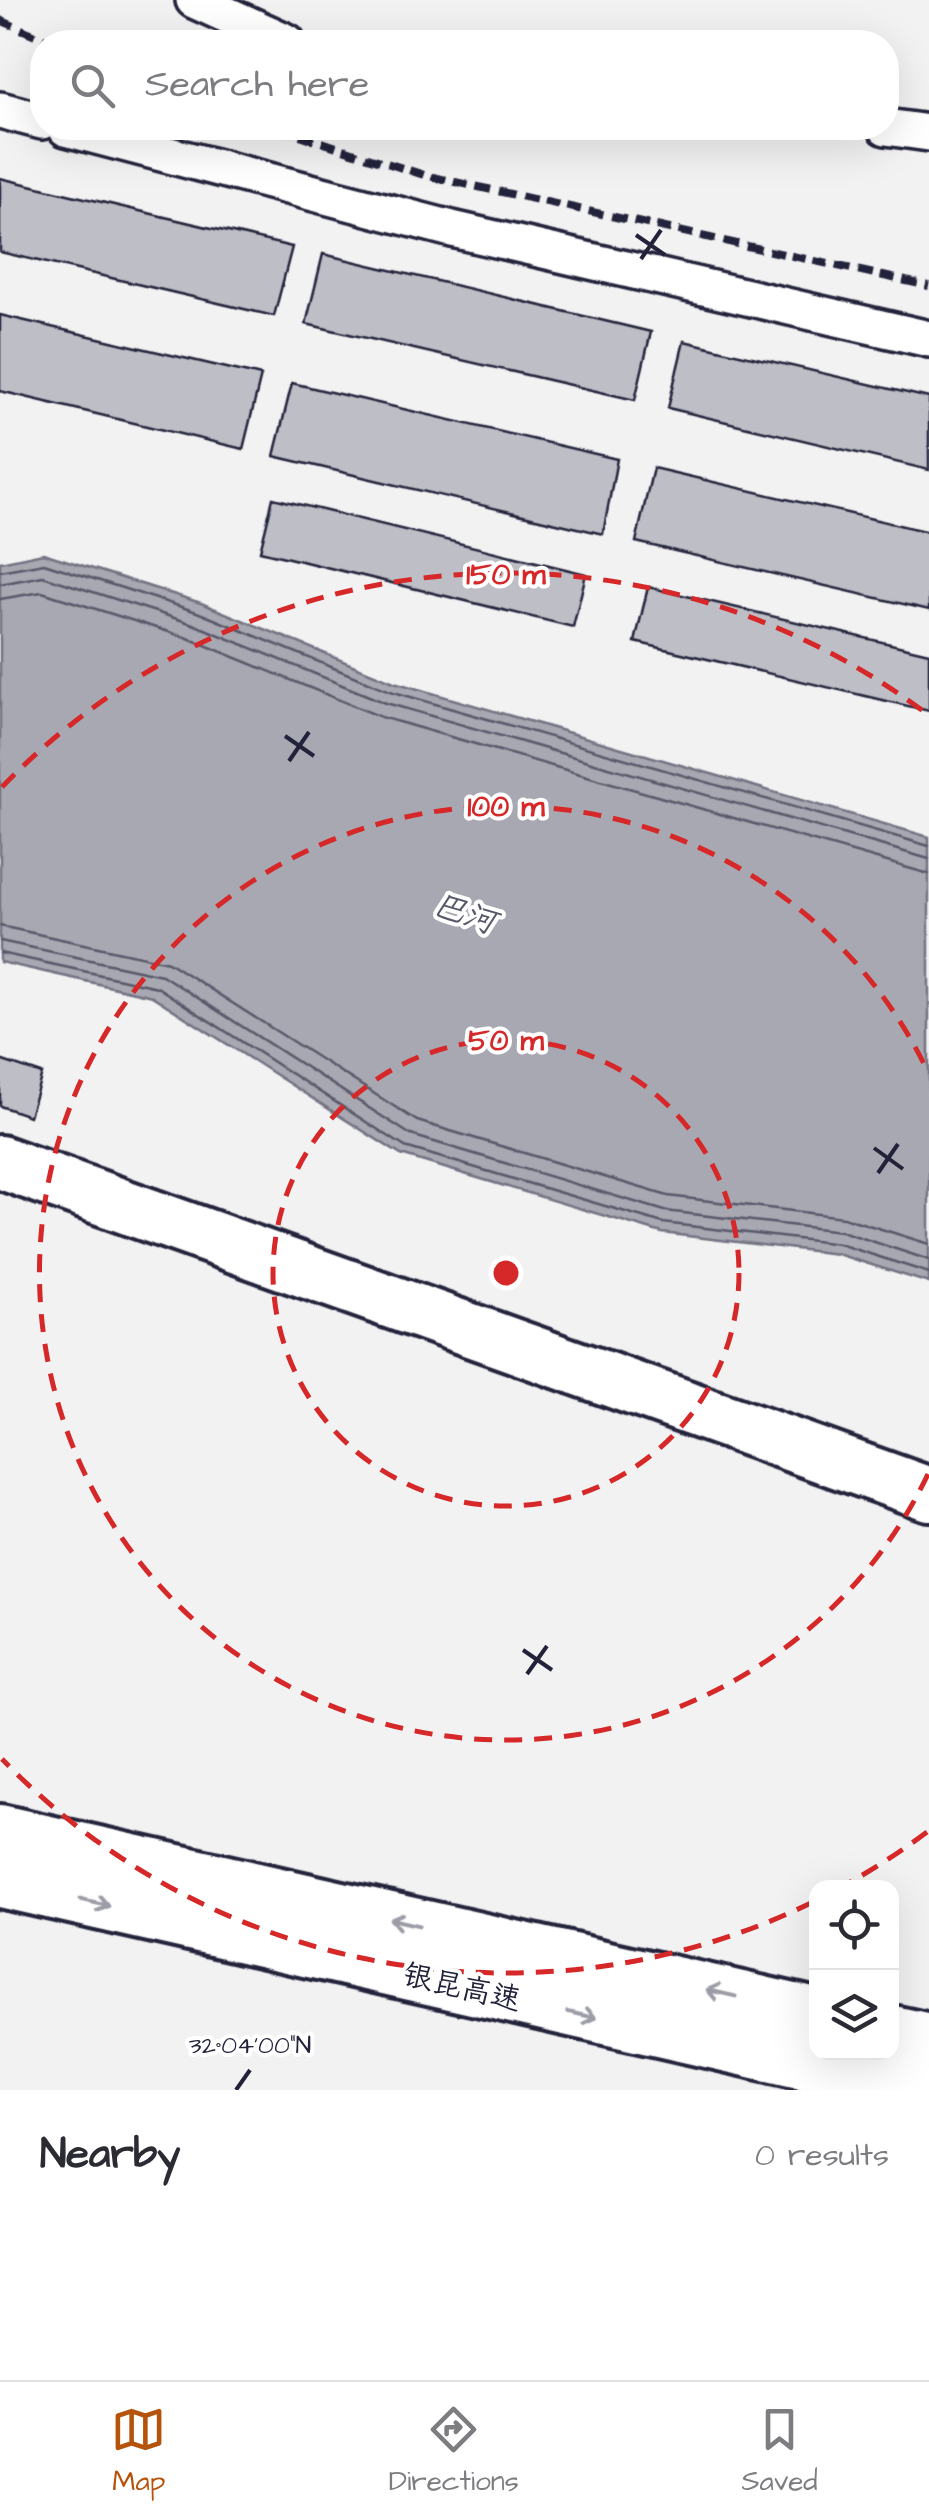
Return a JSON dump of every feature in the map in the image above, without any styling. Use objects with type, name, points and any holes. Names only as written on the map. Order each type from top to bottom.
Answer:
[{"type":"highway","points":[[0,1162],[929,1494]]},
{"type":"highway","name":"银昆高速","points":[[0,1831],[809,2013]]},
{"type":"highway","name":"银昆高速","points":[[0,1881],[924,2090]]},
{"type":"highway","points":[[899,2034],[929,2040]]},
{"type":"street","points":[[194,0],[260,30]]},
{"type":"street","points":[[0,110],[30,119]]},
{"type":"street","points":[[899,129],[929,132]]},
{"type":"street","points":[[111,140],[452,230],[929,339]]},
{"type":"water","name":"巴河","points":[[43,553],[201,603],[394,682],[929,837],[929,1283],[837,1254],[662,1233],[401,1155],[152,996],[0,962],[0,562]]},
{"type":"building","points":[[0,178],[292,247],[274,316],[0,252]]},
{"type":"building","points":[[323,254],[651,332],[635,400],[306,324]]},
{"type":"building","points":[[0,315],[261,376],[243,449],[0,391]]},
{"type":"building","points":[[684,341],[929,398],[929,470],[668,408]]},
{"type":"building","points":[[292,383],[617,459],[603,534],[274,456]]},
{"type":"building","points":[[653,468],[929,532],[929,610],[636,542]]},
{"type":"building","points":[[273,498],[586,574],[573,627],[260,551]]},
{"type":"building","points":[[648,587],[929,653],[929,711],[635,642]]},
{"type":"building","points":[[0,1060],[42,1074],[29,1116],[0,1106]]},
{"type":"railway","points":[[0,20],[30,33]]},
{"type":"railway","points":[[315,140],[424,175],[929,286]]}]
